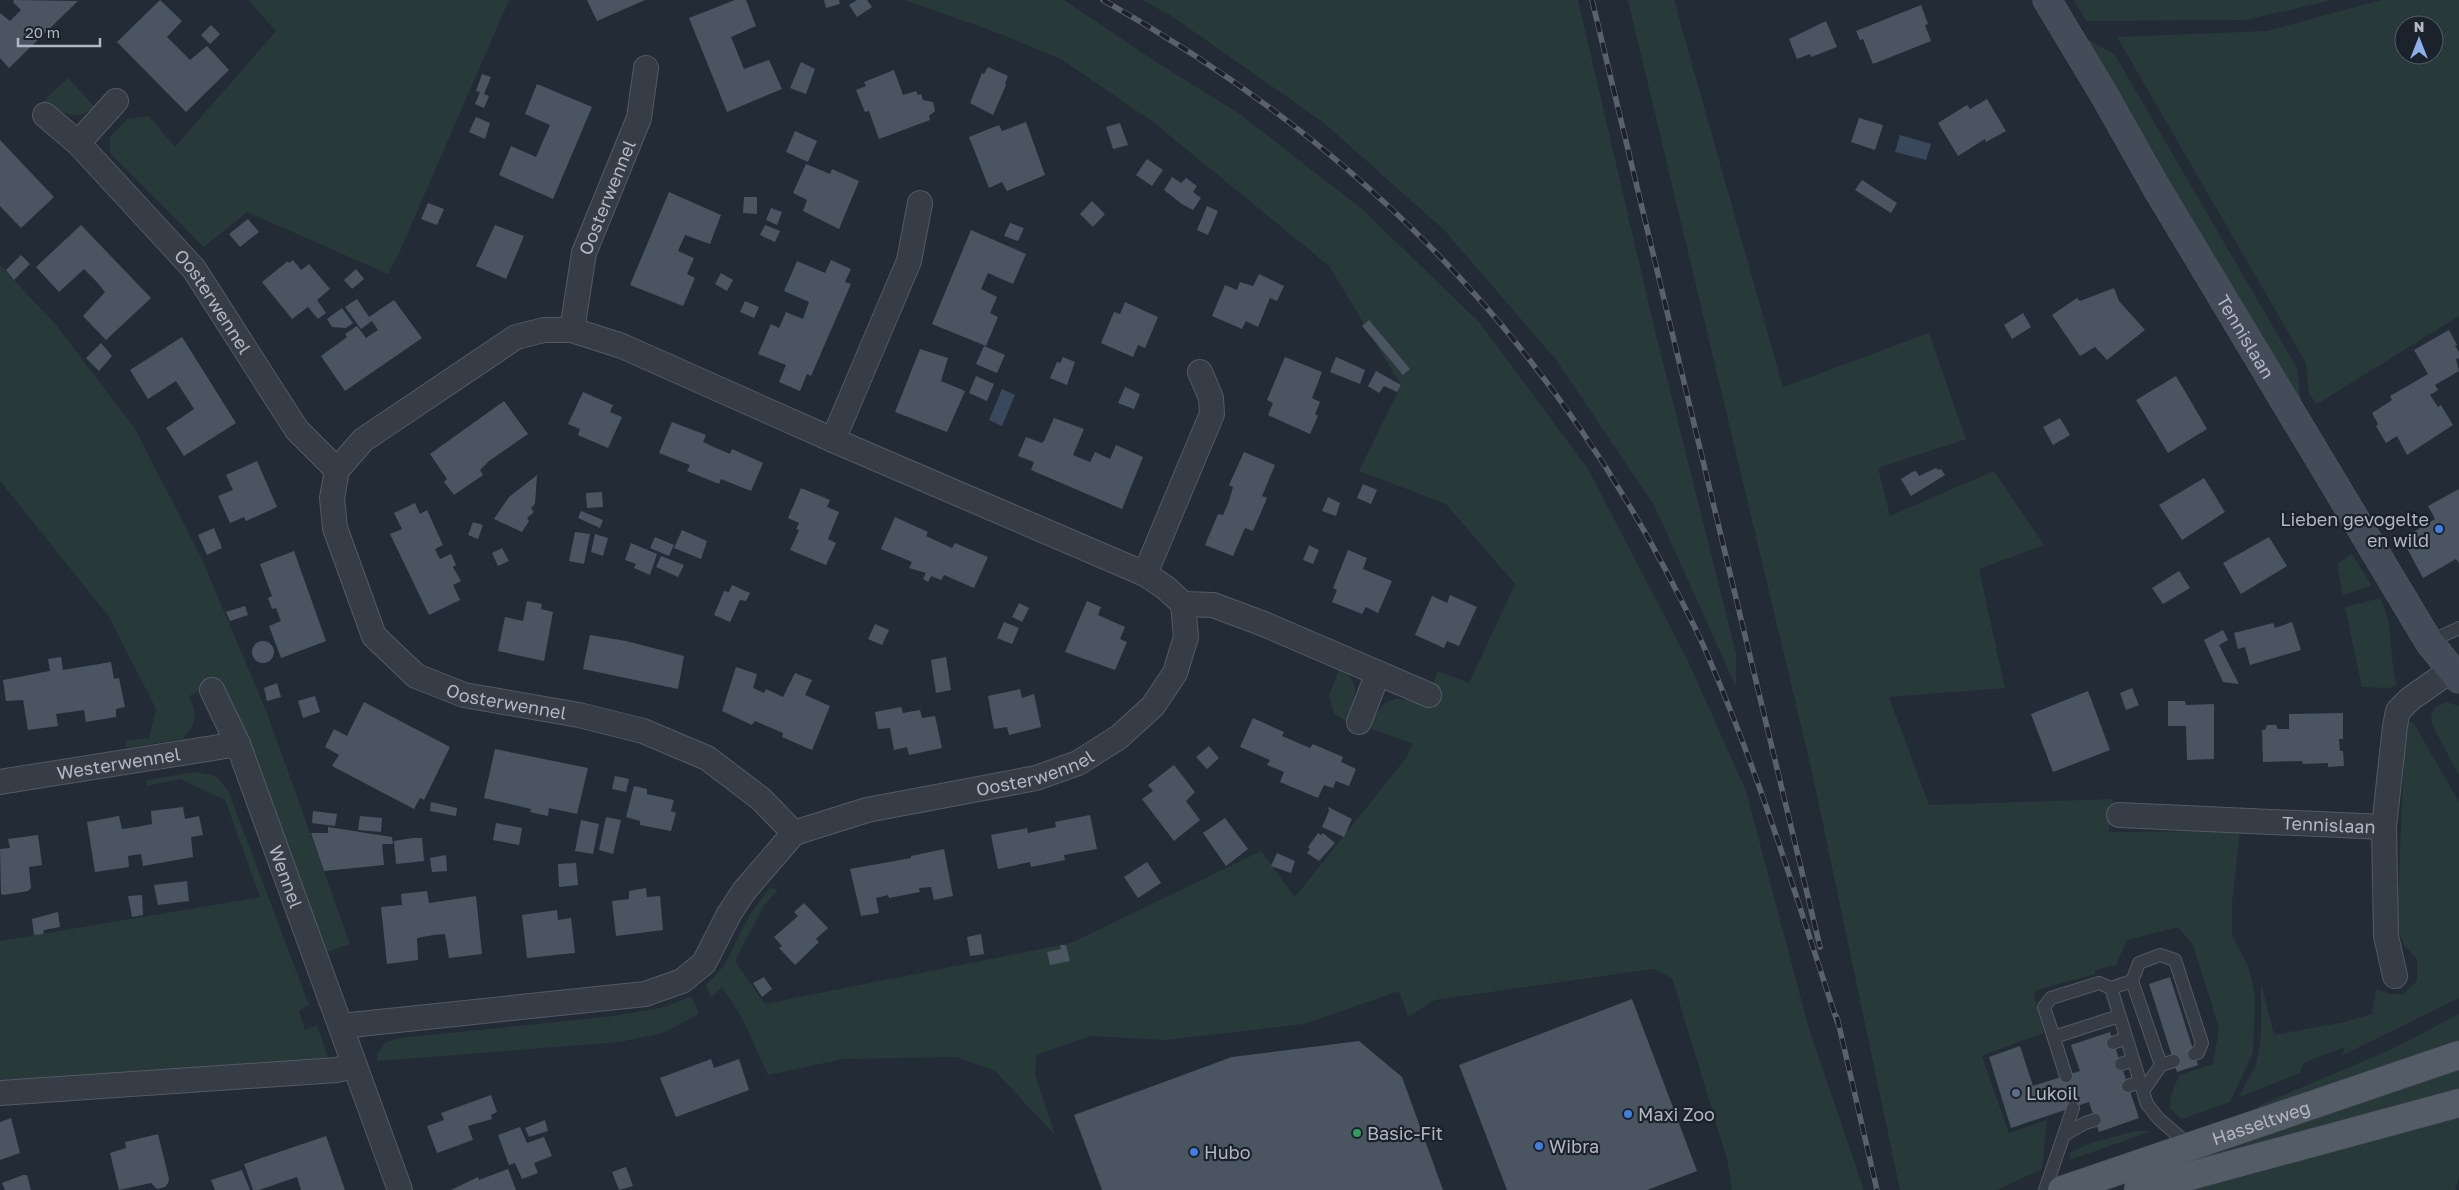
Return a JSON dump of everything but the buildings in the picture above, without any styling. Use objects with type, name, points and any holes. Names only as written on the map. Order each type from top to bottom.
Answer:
[{"type":"main road","name":"Hasseltweg","points":[[2062,1190],[2459,1055]]},
{"type":"main road","name":"Hasseltweg","points":[[2138,1190],[2459,1103]]},
{"type":"street","name":"Tennislaan","points":[[2047,0],[2103,93],[2156,187],[2429,642],[2455,675],[2410,699],[2398,712],[2384,827],[2119,815]]},
{"type":"street","name":"Oosterwennel","points":[[572,330],[584,253],[639,118],[646,68]]},
{"type":"street","points":[[78,143],[116,101]]},
{"type":"street","name":"Oosterwennel","points":[[45,115],[78,143],[194,268],[297,430],[337,470],[332,498],[335,528],[374,636],[416,676],[464,695],[579,715],[643,731],[707,758],[761,799],[794,832],[867,810],[1036,778],[1078,763],[1118,737],[1153,706],[1175,672],[1186,637],[1183,604]]},
{"type":"street","points":[[833,440],[909,261],[920,202]]},
{"type":"street","points":[[337,470],[363,440],[516,337],[544,330],[572,330],[622,346],[833,440],[1145,574],[1166,588],[1183,604],[1213,605],[1429,695]]},
{"type":"street","points":[[1145,574],[1212,414],[1211,398],[1200,372]]},
{"type":"street","points":[[1359,722],[1378,673]]},
{"type":"street","name":"Wennel","points":[[212,690],[238,744],[400,1190]]},
{"type":"street","name":"Westerwennel","points":[[0,782],[238,744]]},
{"type":"street","points":[[2384,827],[2386,936],[2395,976]]},
{"type":"street","points":[[341,1026],[645,994],[682,981],[704,963],[729,914],[744,891],[794,832]]},
{"type":"street","points":[[0,1093],[337,1070],[354,1066]]},
{"type":"lane","points":[[2429,642],[2459,628]]},
{"type":"lane","points":[[2161,1066],[2132,981],[2139,963],[2160,955],[2175,960],[2202,1044],[2198,1053],[2194,1054]]},
{"type":"lane","points":[[2066,1076],[2044,1007],[2051,998],[2099,983],[2111,988],[2132,981]]},
{"type":"lane","points":[[2111,988],[2133,1060],[2141,1105],[2190,1146]]},
{"type":"lane","points":[[2054,1037],[2119,1016]]},
{"type":"lane","points":[[2113,1042],[2126,1038]]},
{"type":"lane","points":[[2061,1060],[2074,1055]]},
{"type":"lane","points":[[2121,1064],[2133,1060]]},
{"type":"lane","points":[[2137,1086],[2161,1066],[2174,1061]]},
{"type":"lane","points":[[2045,1190],[2073,1108]]},
{"type":"lane","points":[[2064,1135],[2095,1120]]},
{"type":"shaded area","points":[[248,0],[509,0],[399,253],[388,274],[247,212],[204,247],[110,153],[110,137],[127,119],[149,116],[175,147],[276,31]]},
{"type":"shaded area","points":[[904,0],[1064,0],[1153,60],[1240,114],[1363,210],[1480,323],[1588,469],[1688,661],[1746,791],[1809,1029],[1864,1190],[1732,1190],[1727,1159],[1672,978],[1653,969],[1435,1000],[1408,1017],[1399,991],[1304,1024],[1165,1040],[1090,1036],[1036,1055],[1035,1075],[1055,1135],[995,1071],[956,1057],[843,1059],[768,1075],[742,1018],[722,987],[711,998],[706,985],[724,966],[750,914],[770,888],[778,890],[764,905],[735,961],[765,1004],[1071,943],[1261,851],[1295,897],[1406,758],[1413,744],[1369,728],[1379,710],[1390,700],[1397,699],[1425,706],[1438,671],[1469,683],[1515,584],[1446,504],[1359,471],[1401,385],[1329,266],[1153,122],[1061,59],[998,33]]},
{"type":"shaded area","points":[[1143,0],[1578,0],[1655,331],[1736,653],[1736,687],[1655,507],[1557,361],[1444,230],[1324,123],[1173,17]]},
{"type":"shaded area","points":[[1628,0],[1674,0],[1783,387],[1929,333],[1966,439],[1878,468],[1890,516],[1994,471],[2044,545],[1979,569],[2005,688],[1889,697],[1929,805],[2113,799],[2109,832],[2240,831],[2232,904],[2232,936],[2249,968],[2255,997],[2253,1053],[2230,1102],[2182,1119],[2170,1109],[2171,1095],[2179,1075],[2213,1064],[2219,1028],[2193,945],[2178,927],[2127,940],[2116,965],[2095,970],[2095,974],[2037,990],[2034,995],[2044,1033],[1982,1057],[2009,1133],[2047,1120],[2042,1169],[1997,1190],[1900,1190],[1812,772]]},
{"type":"shaded area","points":[[2074,0],[2333,0],[2245,20],[2086,21]]},
{"type":"shaded area","points":[[2381,0],[2459,0],[2459,316],[2317,404],[2309,394],[2306,363],[2117,37],[2267,31]]},
{"type":"shaded area","points":[[2084,37],[2115,55],[2297,368],[2301,404]]},
{"type":"shaded area","points":[[68,78],[95,107],[90,111],[74,115],[52,106],[50,110],[41,103]]},
{"type":"shaded area","points":[[0,265],[57,326],[135,429],[201,557],[267,713],[350,944],[326,952],[273,812],[219,682],[189,696],[194,708],[195,718],[183,739],[126,748],[125,741],[149,738],[156,709],[109,617],[0,481]]},
{"type":"shaded area","points":[[2352,554],[2372,586],[2343,595],[2337,564]]},
{"type":"shaded area","points":[[2380,598],[2388,619],[2397,684],[2390,688],[2362,687],[2345,607]]},
{"type":"shaded area","points":[[1339,670],[1352,679],[1354,685],[1353,699],[1346,721],[1334,713],[1329,695]]},
{"type":"shaded area","points":[[2446,702],[2459,706],[2459,776],[2432,724],[2431,716],[2435,707]]},
{"type":"shaded area","points":[[2413,722],[2459,802],[2459,998],[2341,1056],[2345,1047],[2303,1063],[2300,1073],[2238,1098],[2256,1065],[2261,1038],[2261,982],[2274,1035],[2344,1022],[2372,1014],[2376,989],[2390,994],[2403,994],[2417,981],[2417,959],[2404,945],[2397,926],[2405,725]]},
{"type":"shaded area","points":[[195,772],[216,776],[228,790],[309,1005],[299,1011],[305,1030],[317,1025],[329,1060],[0,1087],[0,941],[260,897],[225,800],[180,779],[147,786],[147,780]]},
{"type":"shaded area","points":[[691,996],[699,1013],[697,1015],[663,1033],[620,1042],[378,1061],[377,1055],[385,1043],[399,1038],[614,1016],[665,1007]]},
{"type":"shaded area","points":[[2459,1014],[2459,1041],[2259,1109],[2258,1106],[2394,1048]]},
{"type":"shaded area","points":[[2459,1066],[2459,1090],[2125,1187],[2124,1179]]},
{"type":"shaded area","points":[[2459,1115],[2459,1177],[2455,1190],[2180,1190],[2370,1142]]},
{"type":"shaded area","points":[[2134,1131],[2152,1131],[2070,1160],[2070,1153],[2090,1143]]},
{"type":"water","points":[[1900,135],[1931,144],[1926,160],[1895,152]]},
{"type":"water","points":[[1002,389],[1015,395],[1002,426],[989,420]]},
{"type":"railway","points":[[1103,0],[1192,54],[1275,112],[1353,174],[1426,242],[1493,315],[1555,393],[1612,477],[1664,567],[1705,649],[1746,750],[1838,1024]]},
{"type":"railway","points":[[1592,0],[1820,947]]},
{"type":"railway","points":[[1837,1017],[1877,1190]]},
{"type":"place","name":"Lieben gevogelte en wild","points":[[2439,529]]},
{"type":"place","name":"Lukoil","points":[[2016,1093]]},
{"type":"place","name":"Maxi Zoo","points":[[1628,1114]]},
{"type":"place","name":"Basic-Fit","points":[[1357,1133]]},
{"type":"place","name":"Wibra","points":[[1539,1146]]},
{"type":"place","name":"Hubo","points":[[1194,1152]]}]
